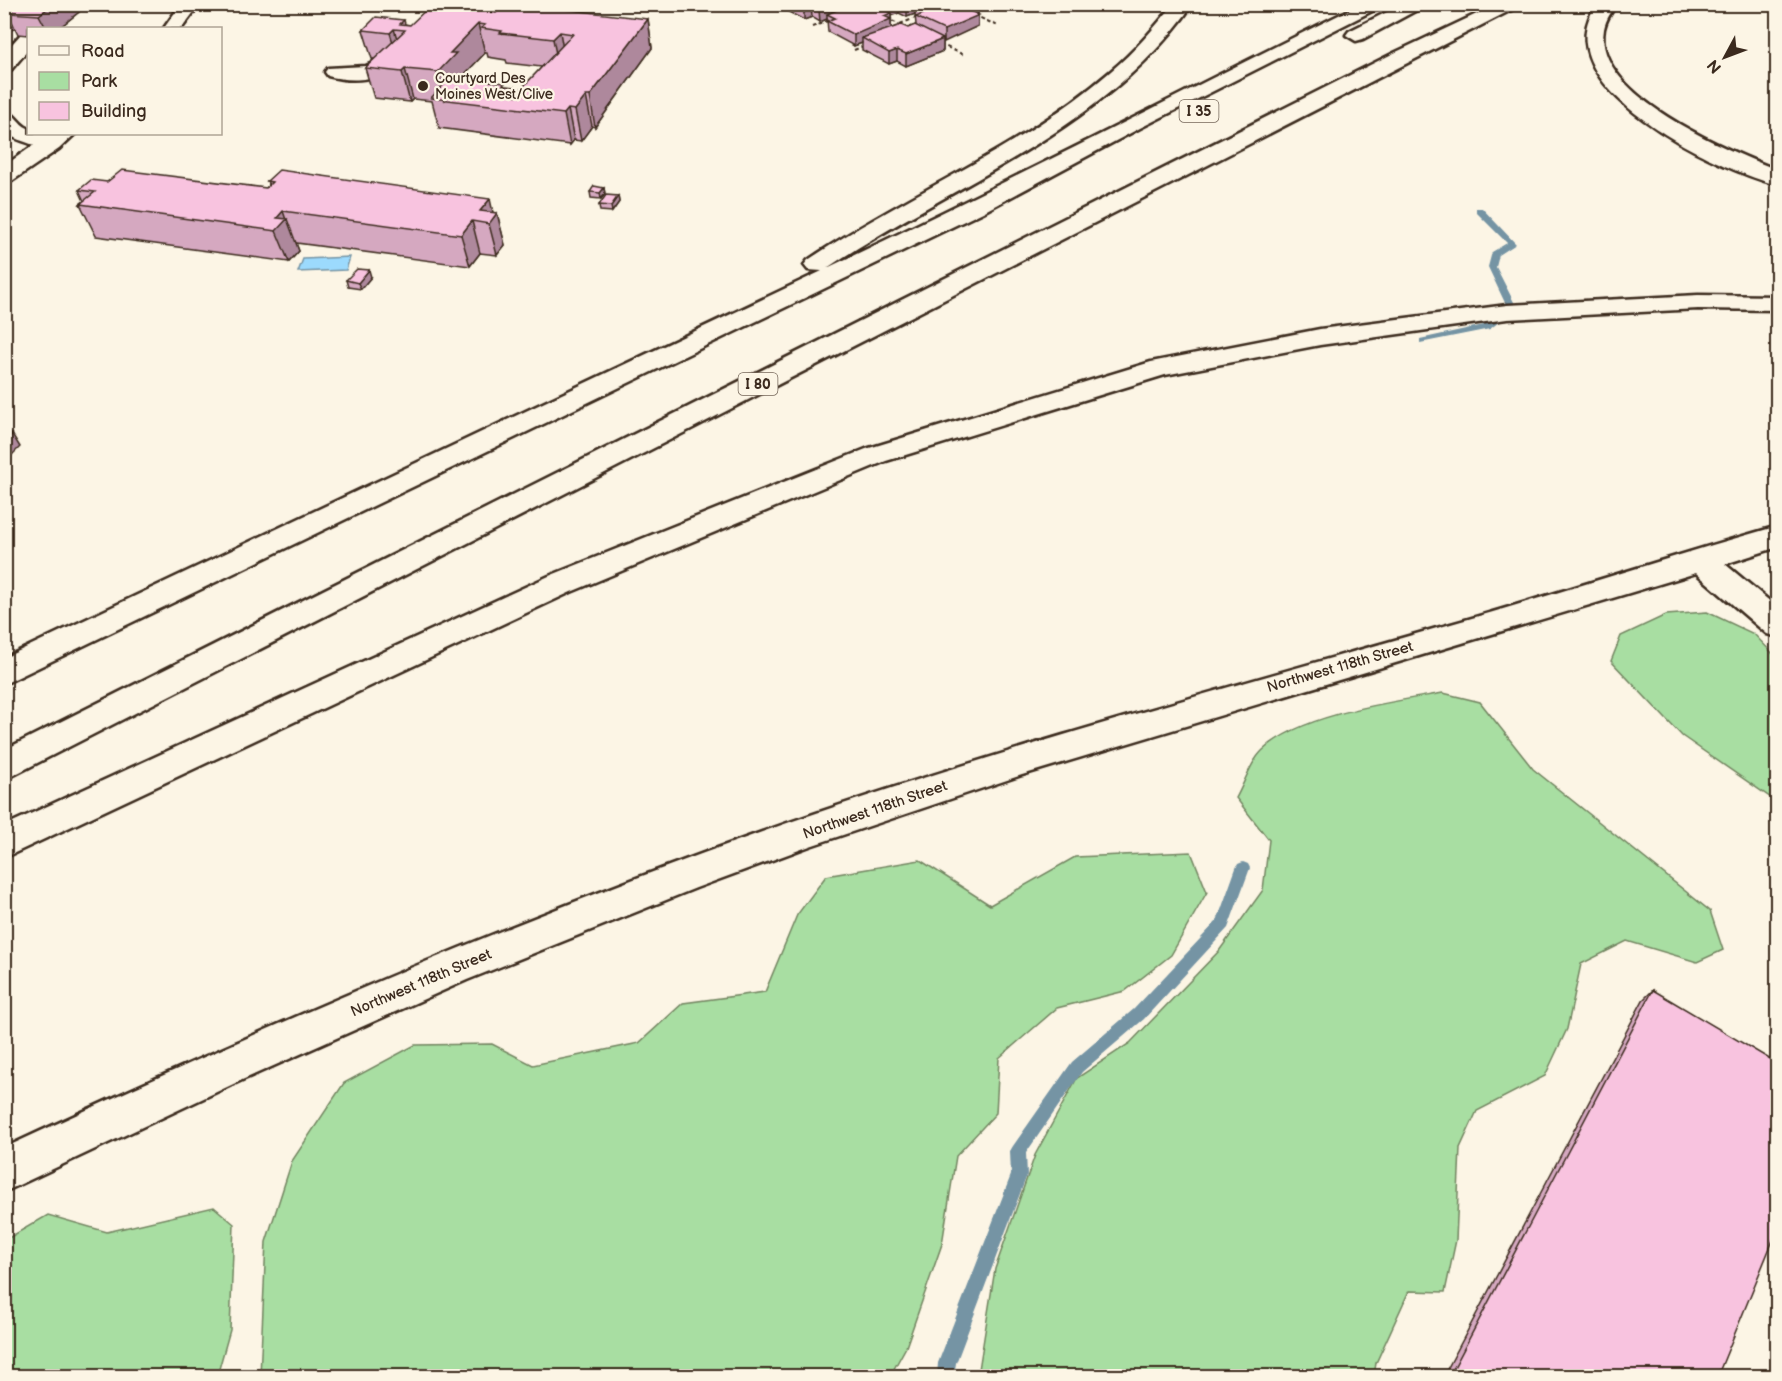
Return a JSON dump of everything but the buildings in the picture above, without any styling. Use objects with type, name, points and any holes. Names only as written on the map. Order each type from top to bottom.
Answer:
[{"type":"main road","points":[[174,27],[191,4]]},
{"type":"main road","points":[[715,333],[869,230],[983,167],[1065,116],[1128,66],[1174,18],[1184,4]]},
{"type":"main road","points":[[4,672],[975,207],[1133,124],[1377,4]]},
{"type":"main road","name":"I 35","points":[[975,207],[1151,135],[1419,4]]},
{"type":"main road","name":"I 80","points":[[4,766],[1401,57],[1514,4]]},
{"type":"main road","points":[[1608,4],[1601,10],[1592,32],[1596,55],[1612,80],[1640,106],[1676,131],[1729,159],[1778,178]]},
{"type":"main road","points":[[4,66],[27,39]]},
{"type":"main road","points":[[335,72],[371,72],[380,69],[389,61]]},
{"type":"main road","points":[[4,116],[16,130],[27,132]]},
{"type":"main road","points":[[39,135],[58,139]]},
{"type":"main road","points":[[4,176],[58,139]]},
{"type":"main road","points":[[4,843],[560,584],[876,455],[1160,368],[1320,337],[1507,312],[1698,302],[1778,303]]},
{"type":"main road","name":"Northwest 118th Street","points":[[4,1171],[238,1061],[447,970],[689,874],[910,797],[1072,745],[1702,561],[1778,536]]},
{"type":"main road","points":[[1702,561],[1778,626]]},
{"type":"path","points":[[773,6],[778,4]]},
{"type":"path","points":[[970,13],[998,26]]},
{"type":"path","points":[[882,16],[908,29],[897,33]]},
{"type":"path","points":[[899,24],[919,16]]},
{"type":"path","points":[[812,27],[833,19]]},
{"type":"path","points":[[854,50],[876,41]]},
{"type":"path","points":[[935,42],[964,55]]},
{"type":"green space","points":[[1707,612],[1754,634],[1777,658],[1777,802],[1682,736],[1611,661],[1621,636],[1666,615]]},
{"type":"green space","points":[[1443,693],[1480,702],[1533,769],[1710,911],[1723,950],[1697,962],[1627,941],[1581,964],[1567,1029],[1545,1076],[1477,1111],[1460,1148],[1456,1240],[1445,1292],[1409,1291],[1376,1363],[1374,1376],[978,1376],[995,1269],[1035,1155],[1077,1078],[1130,1043],[1219,951],[1263,890],[1269,840],[1236,798],[1255,760],[1263,750],[1300,727],[1348,711]]},
{"type":"green space","points":[[1191,852],[1207,892],[1171,955],[1125,991],[1057,1008],[999,1058],[996,1113],[956,1156],[942,1244],[906,1347],[890,1376],[260,1376],[266,1242],[292,1161],[344,1083],[415,1045],[492,1044],[533,1065],[639,1043],[683,1003],[765,992],[797,915],[826,876],[920,860],[990,905],[1075,857]]},
{"type":"green space","points":[[214,1207],[234,1224],[230,1330],[217,1376],[5,1376],[5,1240],[48,1215],[107,1232]]},
{"type":"water","points":[[350,257],[346,270],[298,272],[303,259]]},
{"type":"waterway","points":[[1423,341],[1487,327],[1512,308],[1492,267],[1495,254],[1512,244],[1479,210]]},
{"type":"waterway","points":[[945,1376],[947,1363],[1019,1175],[1018,1151],[1077,1067],[1139,1014],[1223,924],[1243,868]]},
{"type":"place","name":"Courtyard Des Moines West/Clive","points":[[423,86]]}]
